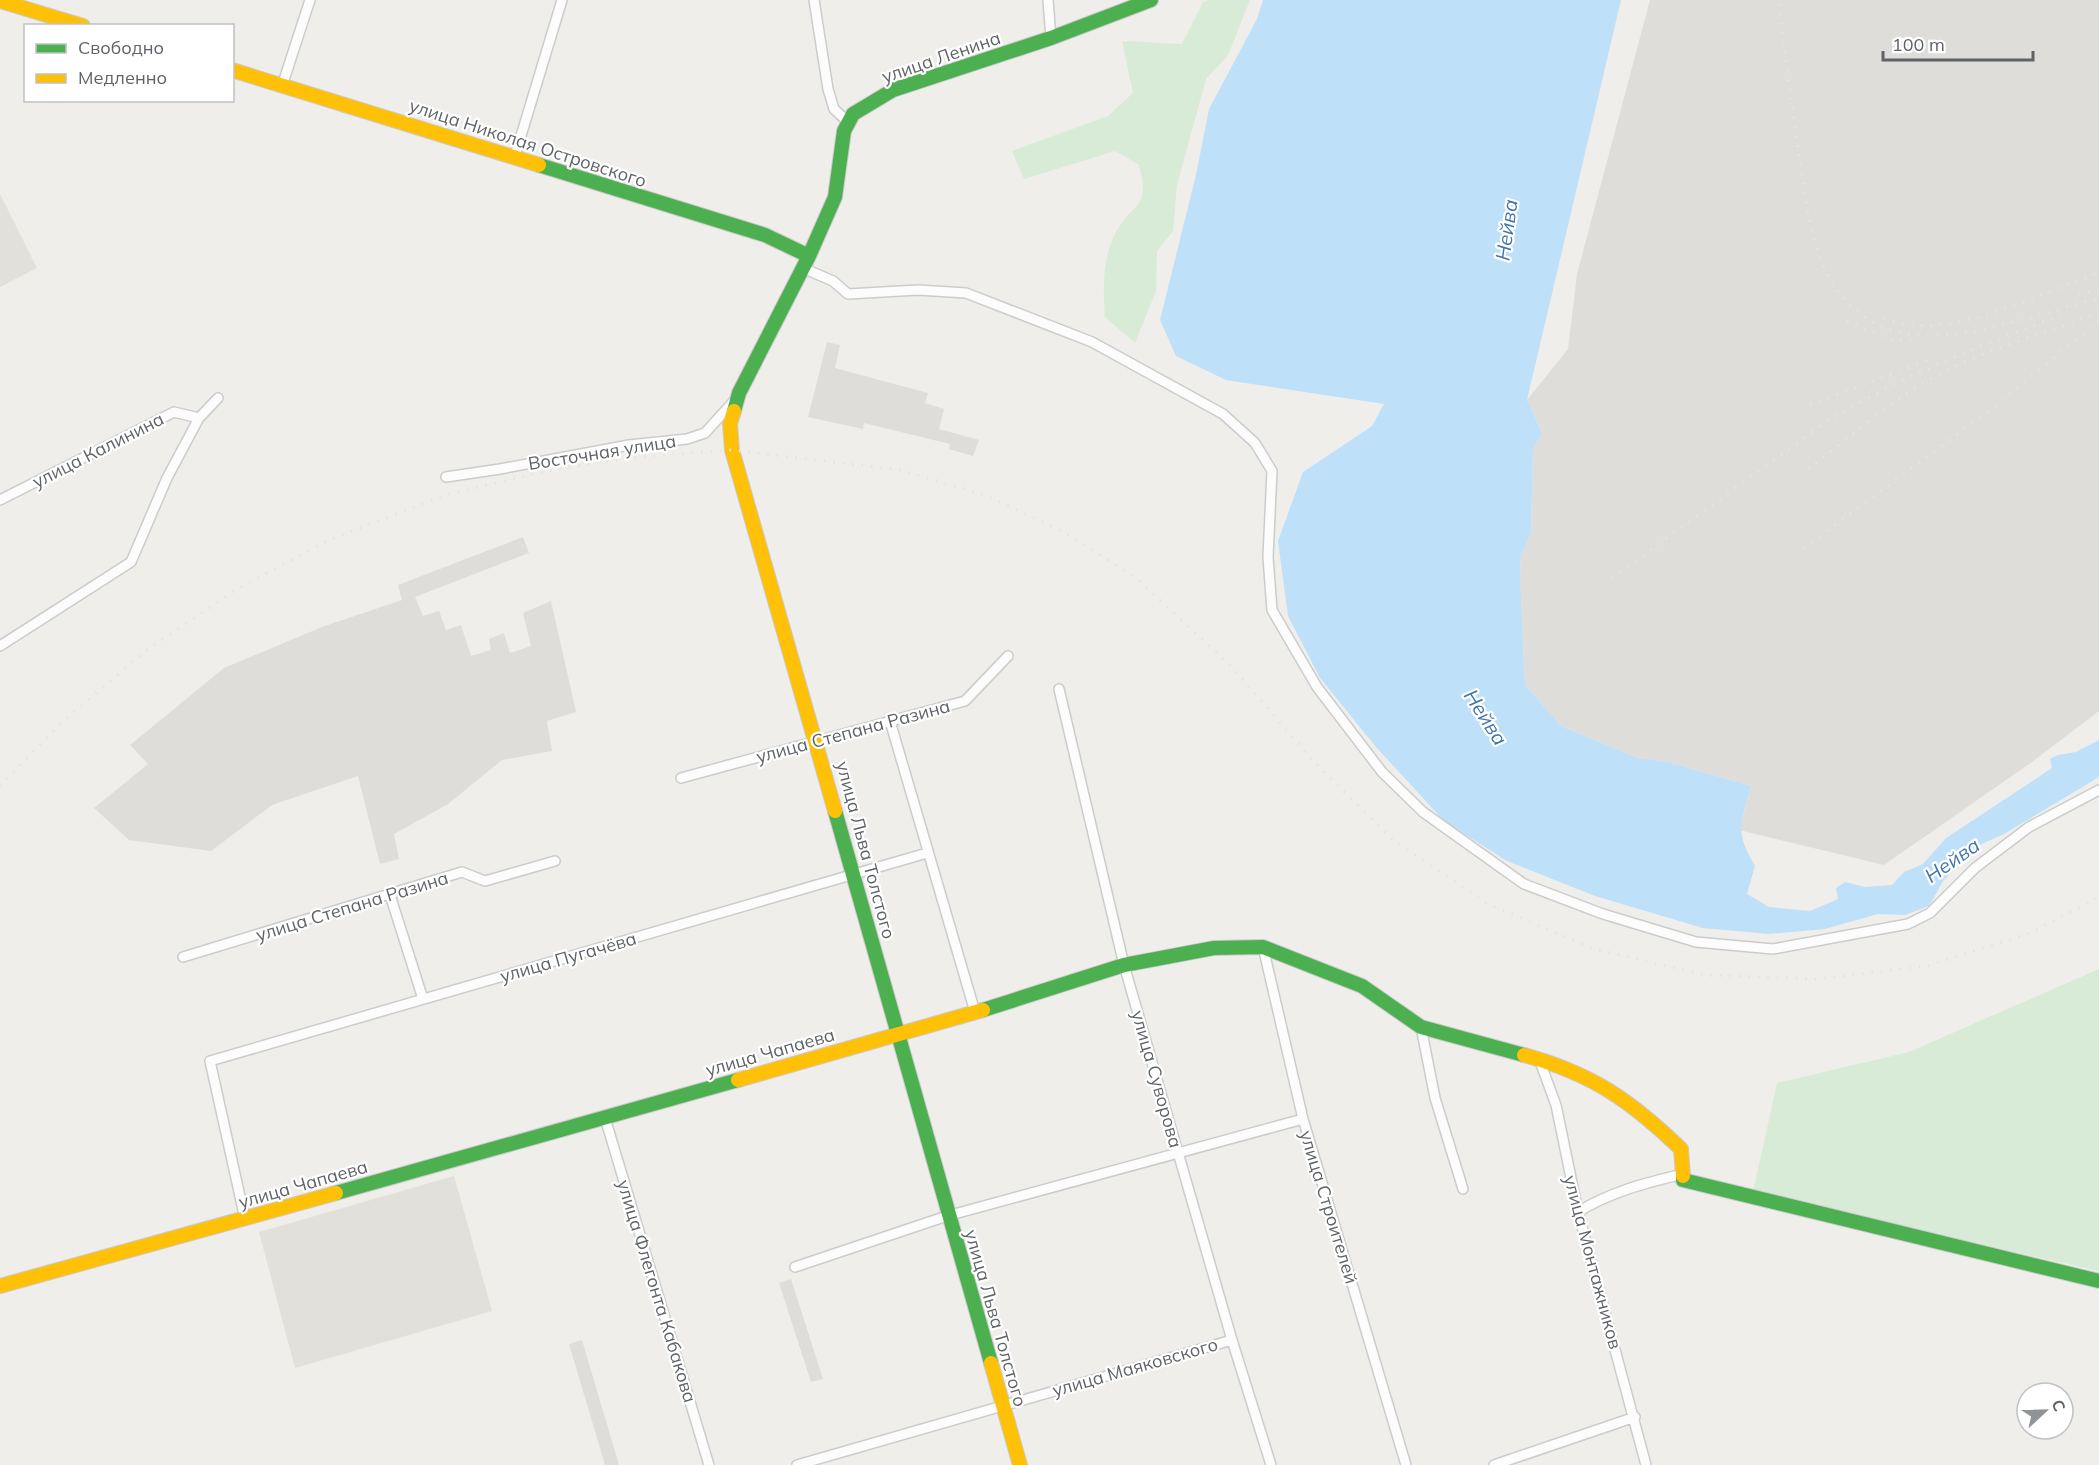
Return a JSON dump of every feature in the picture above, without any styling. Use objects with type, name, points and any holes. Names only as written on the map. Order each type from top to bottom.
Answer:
[{"type":"main road","name":"улица Ленина","points":[[848,122],[853,114],[893,90],[1051,38],[1151,0]]},
{"type":"main road","points":[[0,1],[76,24]]},
{"type":"main road","name":"улица Николая Островского","points":[[234,71],[765,235],[807,263]]},
{"type":"main road","points":[[807,263],[836,197],[844,131],[848,122]]},
{"type":"main road","name":"улица Льва Толстого","points":[[807,263],[739,393],[730,424],[732,450],[817,741],[947,1216],[1020,1465]]},
{"type":"main road","name":"улица Чапаева","points":[[0,1286],[51,1269],[245,1219],[605,1118],[975,1012],[1124,965],[1214,948],[1263,947],[1362,986],[1421,1027],[1539,1059],[1598,1081],[1650,1118],[1681,1149],[1683,1174]]},
{"type":"main road","points":[[1683,1174],[1683,1180],[2099,1281]]},
{"type":"street","points":[[282,86],[310,0]]},
{"type":"street","points":[[514,159],[562,0]]},
{"type":"street","points":[[814,0],[828,89],[834,109],[848,122]]},
{"type":"street","points":[[1048,0],[1051,38]]},
{"type":"street","points":[[807,263],[848,294],[918,290],[966,293],[1092,342],[1223,414],[1255,443],[1272,471],[1268,557],[1272,610],[1317,687],[1382,772],[1423,812],[1524,884],[1603,914],[1696,942],[1773,949],[1908,924],[1930,913],[1953,893],[1975,868],[2029,827],[2099,790]]},
{"type":"street","name":"Восточная улица","points":[[446,477],[500,470],[630,445],[687,439],[705,433],[739,393]]},
{"type":"street","points":[[0,646],[131,562],[167,478],[199,418],[218,398]]},
{"type":"street","name":"улица Калинина","points":[[0,500],[174,412],[199,418]]},
{"type":"street","name":"улица Степана Разина","points":[[681,778],[965,701],[1008,656]]},
{"type":"street","name":"улица Суворова","points":[[1059,689],[1124,965],[1232,1340],[1271,1465]]},
{"type":"street","points":[[890,721],[975,1012]]},
{"type":"street","name":"улица Пугачёва","points":[[245,1219],[210,1061],[927,853]]},
{"type":"street","name":"улица Степана Разина","points":[[183,957],[462,872],[485,881],[555,861]]},
{"type":"street","points":[[390,895],[423,999]]},
{"type":"street","name":"улица Строителей","points":[[1263,947],[1303,1119],[1406,1465]]},
{"type":"street","points":[[1421,1027],[1435,1098],[1463,1189]]},
{"type":"street","name":"улица Монтажников","points":[[1539,1059],[1556,1105],[1578,1212],[1635,1417],[1646,1465]]},
{"type":"street","name":"улица Флегонта Кабакова","points":[[605,1118],[709,1465]]},
{"type":"street","points":[[795,1267],[947,1216],[1303,1119]]},
{"type":"street","points":[[1578,1212],[1629,1187],[1683,1174]]},
{"type":"street","name":"улица Маяковского","points":[[797,1465],[1002,1404],[1232,1340]]},
{"type":"street","points":[[1494,1465],[1635,1417]]},
{"type":"shaded area","points":[[1650,0],[2099,0],[2099,711],[2032,762],[1884,865],[1739,830],[1751,786],[1668,762],[1638,758],[1561,726],[1525,685],[1521,555],[1531,533],[1533,449],[1542,433],[1527,400],[1568,349],[1577,274]]},
{"type":"shaded area","points":[[0,194],[37,268],[0,287]]},
{"type":"shaded area","points":[[827,342],[840,345],[835,368],[928,393],[925,403],[944,409],[939,429],[979,440],[973,456],[949,449],[950,444],[864,423],[863,429],[808,417]]},
{"type":"shaded area","points":[[523,537],[529,553],[415,597],[423,616],[439,611],[446,630],[461,625],[471,656],[491,650],[489,639],[504,633],[510,653],[531,646],[523,613],[551,601],[576,712],[547,721],[552,751],[502,760],[448,804],[394,834],[399,859],[380,864],[358,776],[272,805],[211,851],[129,840],[94,808],[148,764],[130,745],[224,668],[322,627],[402,600],[398,585]]},
{"type":"shaded area","points":[[454,1176],[492,1311],[295,1368],[259,1232]]},
{"type":"shaded area","points":[[791,1279],[823,1379],[811,1382],[779,1283]]},
{"type":"shaded area","points":[[582,1340],[619,1465],[605,1465],[569,1344]]},
{"type":"green space","points":[[1250,0],[1228,55],[1206,79],[1177,185],[1173,231],[1157,251],[1156,291],[1135,343],[1105,317],[1104,285],[1108,254],[1115,234],[1141,198],[1143,191],[1139,165],[1115,151],[1024,179],[1012,151],[1108,116],[1133,93],[1122,41],[1182,44],[1203,2]]},
{"type":"green space","points":[[2099,969],[2099,1271],[1753,1192],[1777,1083],[1909,1052]]},
{"type":"water","name":"Нейва","points":[[1263,0],[1621,0],[1527,400],[1542,433],[1533,449],[1531,533],[1521,555],[1525,685],[1561,726],[1638,758],[1668,762],[1751,786],[1741,827],[1744,844],[1755,866],[1747,894],[1769,907],[1810,911],[1838,899],[1836,888],[1845,882],[1865,887],[1892,885],[1904,872],[1923,864],[1946,838],[2052,768],[2050,759],[2058,755],[2076,752],[2099,740],[2099,777],[2004,834],[1977,846],[1943,881],[1929,906],[1905,915],[1878,914],[1825,929],[1769,934],[1703,928],[1595,896],[1507,861],[1444,821],[1376,747],[1320,678],[1288,616],[1278,541],[1303,472],[1372,426],[1384,404],[1226,380],[1176,356],[1160,320],[1196,175],[1209,109],[1257,19]]},
{"type":"railway","points":[[1779,4],[1806,203],[1812,230],[1819,256],[1831,281],[1852,307],[1871,321],[1891,330],[1927,335],[1977,331],[2099,298]]},
{"type":"railway","points":[[1884,318],[1909,325],[1936,325],[1964,321],[2021,303],[2099,273]]},
{"type":"railway","points":[[2079,294],[2099,289]]},
{"type":"railway","points":[[1808,469],[1913,389],[1949,369],[1991,351],[2099,313]]},
{"type":"railway","points":[[1612,578],[1830,419],[1898,382],[1973,349],[2063,314]]},
{"type":"railway","points":[[1847,321],[1892,340],[1912,341]]},
{"type":"railway","points":[[1804,548],[1990,410],[2099,321]]},
{"type":"railway","points":[[1810,405],[1933,358]]},
{"type":"railway","points":[[0,786],[59,725],[144,652],[237,589],[329,540],[445,495],[556,469],[647,456],[732,450],[900,470],[985,495],[1064,532],[1135,577],[1231,666],[1315,763],[1393,840],[1488,904],[1594,949],[1706,975],[1817,979],[1927,966],[2030,933],[2099,897]]},
{"type":"traffic: fast","points":[[809,256],[835,197],[844,131],[853,114],[893,90],[1051,38],[1151,0]]},
{"type":"traffic: fast","points":[[539,165],[765,235],[809,256],[739,393],[734,411]]},
{"type":"traffic: fast","points":[[835,811],[991,1363]]},
{"type":"traffic: fast","points":[[983,1010],[1124,965],[1214,948],[1263,947],[1362,986],[1421,1027],[1524,1055]]},
{"type":"traffic: fast","points":[[336,1193],[738,1080]]},
{"type":"traffic: fast","points":[[1683,1176],[1683,1180],[2099,1281]]},
{"type":"traffic: slow","points":[[0,1],[76,24]]},
{"type":"traffic: slow","points":[[234,71],[539,165]]},
{"type":"traffic: slow","points":[[734,411],[730,424],[732,450],[835,811]]},
{"type":"traffic: slow","points":[[738,1080],[983,1010]]},
{"type":"traffic: slow","points":[[1524,1055],[1591,1080],[1628,1103],[1681,1149],[1683,1176]]},
{"type":"traffic: slow","points":[[0,1286],[336,1193]]},
{"type":"traffic: slow","points":[[991,1363],[1020,1465]]}]
